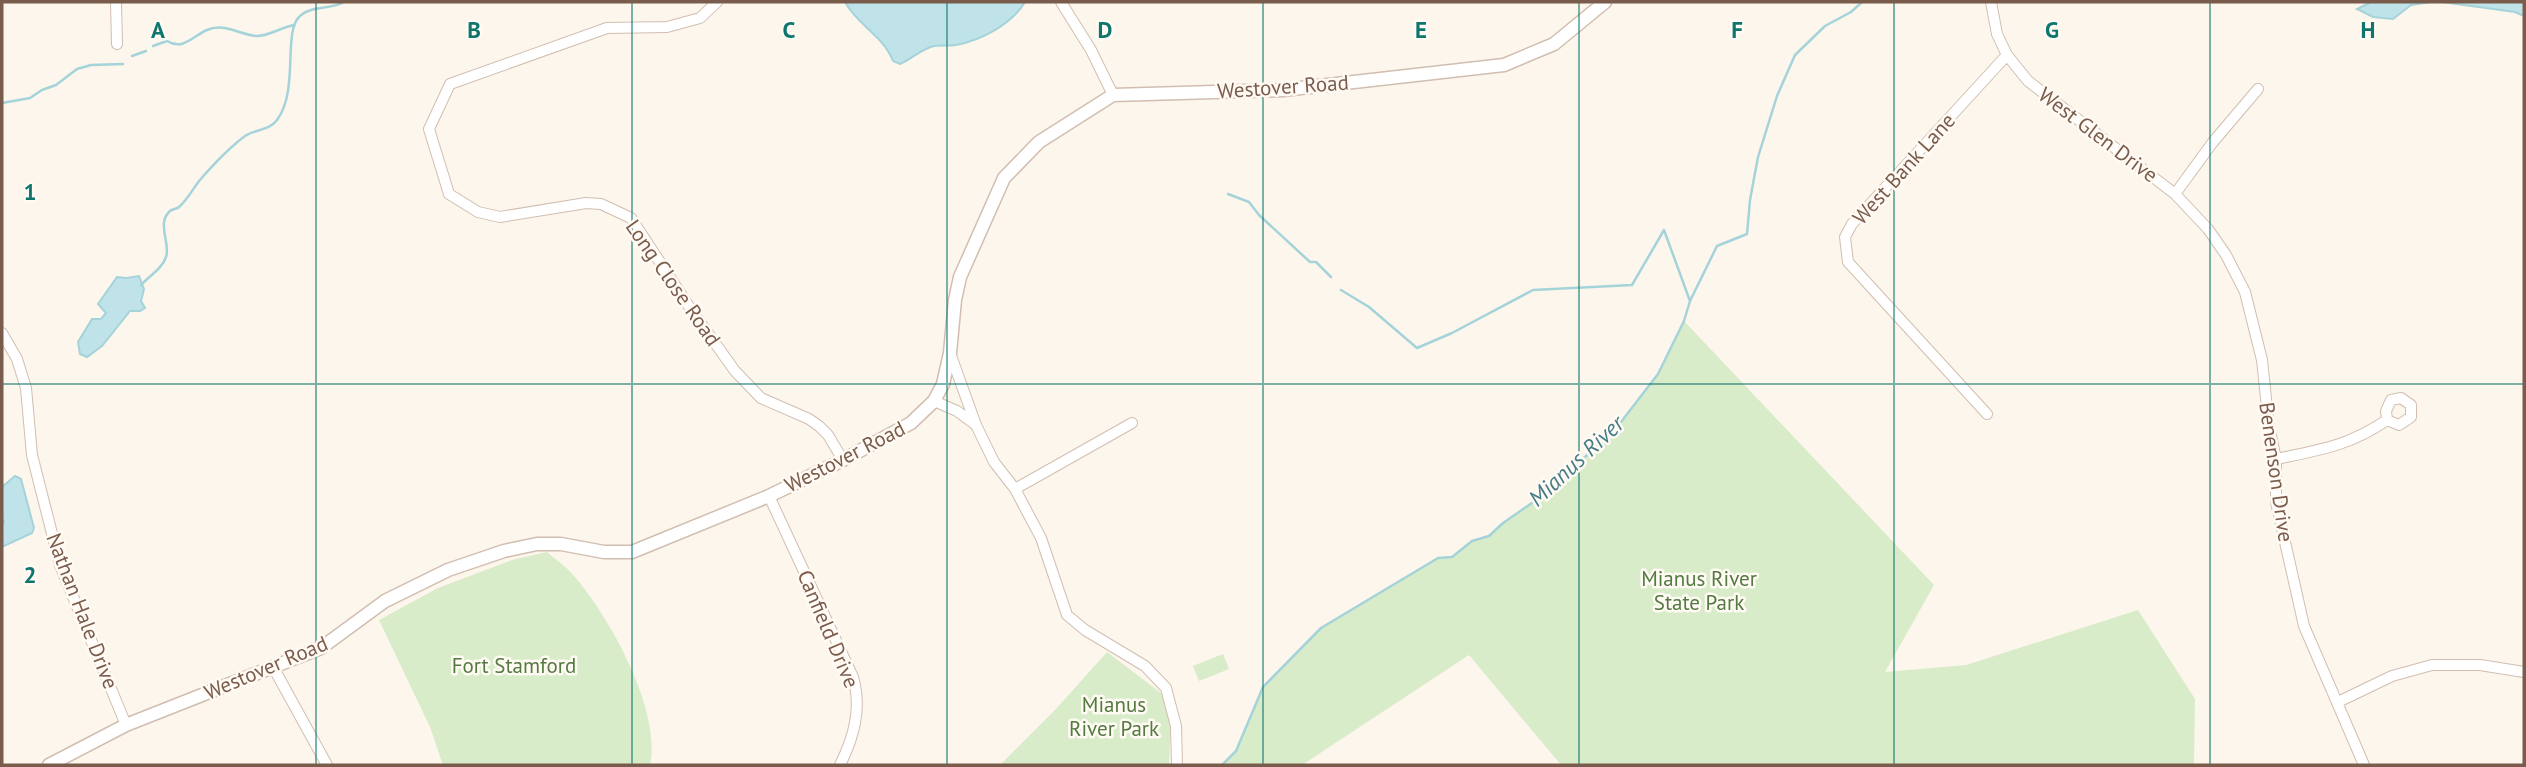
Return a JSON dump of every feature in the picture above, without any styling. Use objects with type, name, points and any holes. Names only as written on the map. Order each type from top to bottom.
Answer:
[{"type":"street","points":[[116,2],[117,44]]},
{"type":"street","name":"Long Close Road","points":[[717,2],[700,18],[692,21],[667,27],[607,28],[450,84],[429,129],[449,194],[478,212],[500,217],[586,202],[610,207],[631,218],[735,371],[761,398],[819,426],[828,435],[843,460]]},
{"type":"street","points":[[1061,2],[1091,50],[1113,96]]},
{"type":"street","name":"Westover Road","points":[[49,765],[126,725],[321,648],[385,601],[411,586],[505,551],[537,544],[632,552],[769,496],[911,423],[934,401],[943,384],[960,277],[1004,178],[1039,142],[1113,96],[1283,90],[1504,65],[1554,44],[1605,2]]},
{"type":"street","name":"West Glen Drive","points":[[1991,2],[1997,34],[2007,55],[2028,81],[2175,194],[2208,229],[2226,255]]},
{"type":"street","name":"West Bank Lane","points":[[1987,414],[1848,262],[1845,237],[1852,224],[2007,55]]},
{"type":"street","points":[[2175,194],[2213,142],[2258,89]]},
{"type":"street","name":"Benenson Drive","points":[[2226,255],[2245,292],[2255,323],[2276,459],[2276,502],[2304,626],[2364,765]]},
{"type":"street","name":"Nathan Hale Drive","points":[[2,333],[17,359],[26,388],[32,455],[60,565],[126,725]]},
{"type":"street","points":[[950,353],[976,425],[994,461],[1015,489],[1041,538],[1067,615],[1085,630],[1145,666],[1166,688],[1176,726],[1177,765]]},
{"type":"street","points":[[934,401],[957,411],[976,425]]},
{"type":"street","points":[[2276,459],[2343,444],[2368,433],[2387,420]]},
{"type":"street","points":[[1015,489],[1132,423]]},
{"type":"street","name":"Canfield Drive","points":[[769,496],[853,677],[857,691],[855,725],[850,745],[840,765]]},
{"type":"street","points":[[2338,702],[2392,676],[2431,665],[2480,665],[2524,672]]},
{"type":"street","points":[[273,667],[327,765]]},
{"type":"green space","name":"Mianus River State Park","points":[[1684,321],[1934,585],[1885,672],[1966,665],[2138,610],[2195,699],[2194,765],[1561,765],[1469,655],[1302,765],[1222,765],[1236,751],[1263,687],[1321,628],[1438,558],[1452,557],[1472,541],[1489,536],[1542,496],[1552,477],[1577,464],[1614,431],[1658,374]]},
{"type":"green space","name":"Fort Stamford","points":[[547,552],[572,573],[589,595],[630,666],[648,719],[652,743],[650,765],[443,765],[430,727],[379,620],[438,588],[512,560]]},
{"type":"green space","name":"Mianus River Park","points":[[1107,652],[1161,693],[1171,713],[1169,765],[1000,765],[1056,709]]},
{"type":"green space","points":[[1223,654],[1229,669],[1199,681],[1193,666]]},
{"type":"water","points":[[845,2],[1025,2],[1004,24],[986,35],[956,45],[929,47],[900,64],[893,61],[883,44]]},
{"type":"water","points":[[2371,2],[2431,2],[2411,5],[2393,19],[2373,17],[2357,9]]},
{"type":"water","points":[[2442,2],[2524,2],[2524,16],[2515,12]]},
{"type":"water","points":[[139,276],[144,289],[141,301],[145,308],[130,311],[102,346],[87,357],[80,354],[78,342],[92,319],[101,319],[106,313],[98,304],[117,277]]},
{"type":"water","points":[[15,476],[21,479],[34,528],[32,533],[2,547],[2,487]]},
{"type":"waterway","points":[[141,285],[166,257],[164,221],[170,211],[182,204],[204,175],[239,141],[277,120],[284,108],[287,94],[292,36],[299,17],[309,11],[344,2]]},
{"type":"waterway","name":"Mianus River","points":[[1222,765],[1236,751],[1263,687],[1321,628],[1438,558],[1452,557],[1472,541],[1489,536],[1542,496],[1552,477],[1577,464],[1614,431],[1658,374],[1717,246],[1747,234],[1758,157],[1777,96],[1795,55],[1825,26],[1851,12],[1862,2]]},
{"type":"waterway","points":[[153,46],[167,41],[173,44],[188,42],[213,28],[226,28],[257,36],[294,25]]},
{"type":"waterway","points":[[132,56],[146,51]]},
{"type":"waterway","points":[[2,103],[30,98],[56,85],[77,69],[91,65],[123,64]]},
{"type":"waterway","points":[[1228,194],[1249,202],[1259,215],[1310,262],[1316,262],[1331,277]]},
{"type":"waterway","points":[[1341,290],[1369,307],[1417,348],[1452,333],[1533,290],[1632,285],[1664,230],[1690,301]]}]
